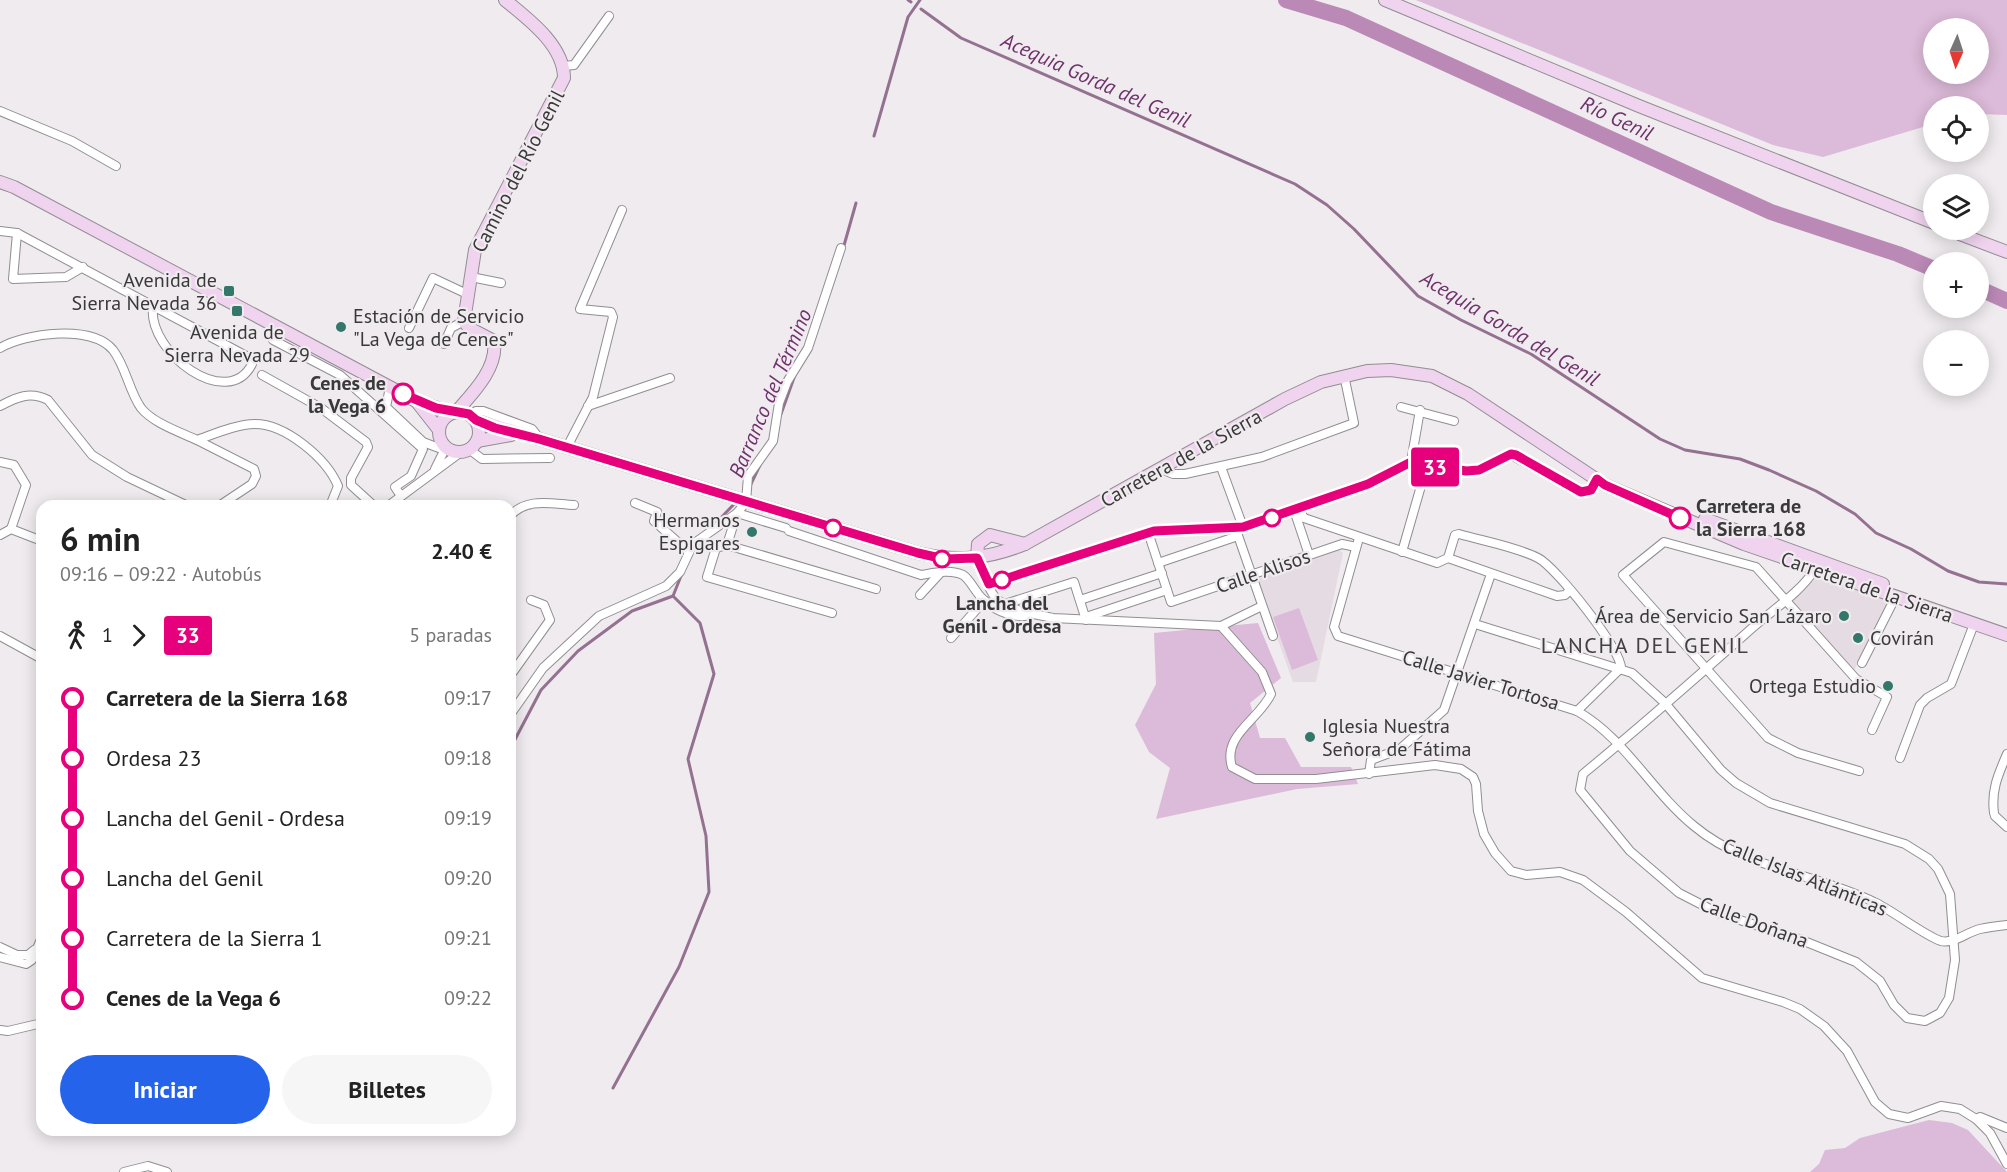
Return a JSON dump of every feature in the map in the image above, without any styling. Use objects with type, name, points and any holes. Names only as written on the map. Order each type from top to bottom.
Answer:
[{"type":"street","name":"Camino del Río Genil","points":[[464,321],[475,250],[527,146],[561,88],[564,66],[561,56],[540,31],[505,0]]},
{"type":"street","points":[[1384,0],[1639,106],[1923,219]]},
{"type":"street","name":"Camino del Río Genil","points":[[564,66],[574,65],[609,16]]},
{"type":"street","points":[[0,111],[72,141],[116,166]]},
{"type":"street","points":[[0,182],[14,187],[416,401],[465,414],[518,435]]},
{"type":"street","points":[[567,447],[588,406],[614,317],[610,312],[580,309],[622,210]]},
{"type":"street","points":[[0,231],[16,233],[83,267],[250,358],[252,364],[247,374],[241,379],[212,381],[178,363],[169,354],[158,330],[152,315],[153,306]]},
{"type":"street","points":[[16,233],[13,279],[66,276],[83,267]]},
{"type":"street","points":[[1975,240],[2007,252]]},
{"type":"street","points":[[516,706],[543,668],[599,616],[666,586],[680,572],[693,544],[737,513],[746,502],[748,477],[773,441],[779,403],[787,382],[808,348],[841,248]]},
{"type":"street","name":"Camino del Río Genil","points":[[471,277],[501,283]]},
{"type":"street","points":[[409,328],[434,278],[467,294]]},
{"type":"street","points":[[444,344],[451,328],[464,321],[469,328],[494,341],[494,358],[465,414]]},
{"type":"street","points":[[0,348],[12,341],[41,334],[99,338],[112,350],[142,408],[151,416],[254,470],[256,476],[252,484],[228,500]]},
{"type":"street","points":[[273,340],[340,375],[423,449],[411,476],[395,487],[401,496]]},
{"type":"street","name":"Carretera de la Sierra","points":[[518,435],[567,447],[935,557],[977,558],[1025,544],[1285,399],[1344,375],[1391,370],[1432,376],[1447,383],[1605,485],[1659,509],[1895,598],[2007,633]]},
{"type":"street","points":[[262,375],[321,408],[366,442],[368,447],[351,478],[351,485],[367,500]]},
{"type":"street","points":[[1161,469],[1173,474],[1185,474],[1221,467],[1262,457],[1354,423],[1344,375]]},
{"type":"street","points":[[588,406],[670,378]]},
{"type":"street","points":[[390,387],[386,407],[423,442],[439,448],[469,448],[518,435]]},
{"type":"street","points":[[0,406],[25,395],[39,395],[48,400],[92,455],[127,477],[175,500]]},
{"type":"street","points":[[416,401],[439,430],[445,447],[433,471]]},
{"type":"street","points":[[1401,407],[1420,410],[1454,421]]},
{"type":"street","points":[[1411,462],[1420,410]]},
{"type":"street","points":[[439,430],[443,420],[483,411],[532,429],[539,439]]},
{"type":"street","points":[[396,500],[433,471],[469,448],[479,431],[465,414]]},
{"type":"street","points":[[197,440],[253,424],[269,425],[315,454],[332,471],[338,486],[332,500]]},
{"type":"street","points":[[469,448],[482,459],[550,458]]},
{"type":"street","points":[[1158,563],[1239,530],[1368,484],[1411,462],[1450,470],[1479,470],[1511,454],[1581,492],[1591,490],[1597,479]]},
{"type":"street","points":[[0,462],[14,465],[26,485],[12,529],[0,535]]},
{"type":"street","points":[[1402,552],[1427,465]]},
{"type":"street","points":[[1221,467],[1251,574],[1273,636]]},
{"type":"street","name":"Carretera de la Sierra","points":[[1597,479],[2007,633]]},
{"type":"street","points":[[516,510],[532,502],[574,506]]},
{"type":"street","points":[[635,503],[657,512],[654,521],[689,552]]},
{"type":"street","points":[[1296,510],[1304,518],[1437,563],[1448,558],[1557,596],[1565,595],[1569,591]]},
{"type":"street","points":[[1296,510],[1309,555]]},
{"type":"street","points":[[737,513],[921,574],[942,571],[963,576],[984,601],[1015,617],[1023,618],[1036,614]]},
{"type":"street","points":[[727,545],[737,513]]},
{"type":"street","points":[[12,529],[36,539]]},
{"type":"street","points":[[989,584],[1148,532],[1239,530]]},
{"type":"street","points":[[1086,619],[1167,590],[1148,532]]},
{"type":"street","points":[[1448,558],[1455,535],[1459,534],[1540,559],[1587,610],[1613,646],[1621,668]]},
{"type":"street","points":[[1025,544],[990,535],[978,544],[977,558],[996,598],[1004,604],[1036,614],[1221,626],[1262,606]]},
{"type":"street","points":[[1356,547],[1359,538]]},
{"type":"street","points":[[1858,771],[1798,753],[1768,738],[1623,575],[1664,542],[1756,567],[1784,600],[1887,697],[1872,730]]},
{"type":"street","points":[[1771,543],[1783,552],[1807,561],[1815,569],[1820,567],[1845,575],[1860,576]]},
{"type":"street","name":"Calle Alisos","points":[[1167,590],[1171,602],[1342,544],[1356,547]]},
{"type":"street","points":[[832,614],[706,577],[716,548],[727,545],[876,589]]},
{"type":"street","name":"Calle Javier Tortosa","points":[[1356,547],[1335,632],[1338,636],[1577,711],[1598,724],[1618,745]]},
{"type":"street","name":"Calle Doñana","points":[[1815,569],[1784,600],[1706,669],[1583,774],[1580,790],[1645,867],[1679,892],[1718,913],[1799,939],[1856,962],[1880,981],[1900,1013],[1916,1021],[1933,1018],[1946,1006],[1955,960],[1953,940]]},
{"type":"street","points":[[920,595],[942,571]]},
{"type":"street","points":[[1080,600],[1161,573]]},
{"type":"street","points":[[1369,774],[1371,760],[1400,749],[1444,710],[1491,574]]},
{"type":"street","points":[[1004,604],[1074,582],[1086,619]]},
{"type":"street","points":[[1859,671],[1895,598]]},
{"type":"street","points":[[516,668],[550,620],[544,605],[531,600]]},
{"type":"street","points":[[951,638],[984,601]]},
{"type":"street","points":[[1475,624],[1621,668],[1646,683],[1721,770],[1752,794],[1770,803],[1905,844],[1929,859],[1945,881],[1950,894],[1953,940],[1974,931],[2007,925]]},
{"type":"street","points":[[1900,758],[1920,705],[1927,698],[1951,684],[1974,624]]},
{"type":"street","points":[[1221,626],[1262,672],[1271,694],[1264,708],[1236,735],[1229,755],[1232,767],[1255,779],[1316,779],[1435,765],[1450,766],[1467,772],[1478,789],[1478,811],[1484,834],[1495,853],[1511,871],[1526,875],[1560,872],[1583,880],[1626,912],[1702,978],[1783,1002],[1824,1026],[1847,1051],[1875,1102],[1889,1114],[1908,1118],[1932,1108],[1950,1106],[1968,1112],[1990,1133],[2007,1164]]},
{"type":"street","points":[[0,636],[36,656]]},
{"type":"street","points":[[1577,711],[1621,668]]},
{"type":"street","name":"Calle Islas Atlánticas","points":[[1618,745],[1692,825],[1724,847],[1764,863],[1839,887],[1873,901],[1940,940],[1953,940]]},
{"type":"street","points":[[2007,754],[1993,787],[1992,796],[1995,815],[2007,827]]},
{"type":"street","points":[[0,947],[17,955],[28,955],[36,949]]},
{"type":"street","points":[[0,957],[26,964],[32,960],[36,950]]},
{"type":"street","points":[[0,1030],[8,1031],[36,1024]]},
{"type":"street","points":[[1976,1119],[1980,1117],[2007,1128]]},
{"type":"street","points":[[124,1172],[148,1166],[166,1172]]},
{"type":"shaded area","points":[[1416,0],[2007,0],[2007,115],[1989,114],[1989,96],[1923,96],[1923,127],[1823,157],[1773,145]]},
{"type":"shaded area","points":[[1338,549],[1343,553],[1316,682],[1293,682],[1255,576]]},
{"type":"shaded area","name":"Área de Servicio San Lázaro","points":[[1821,574],[1890,598],[1854,671],[1791,600]]},
{"type":"shaded area","points":[[1299,608],[1318,660],[1292,670],[1273,617]]},
{"type":"shaded area","points":[[1258,623],[1281,678],[1250,703],[1260,738],[1285,738],[1301,767],[1351,767],[1358,784],[1297,789],[1156,819],[1170,768],[1149,752],[1135,725],[1156,684],[1154,633]]},
{"type":"shaded area","points":[[1929,1120],[1952,1123],[1968,1130],[2007,1172],[1810,1172],[1819,1164],[1825,1150],[1845,1148],[1860,1138]]},
{"type":"waterway","name":"Barranco del Término","points":[[874,136],[908,17],[920,0]]},
{"type":"waterway","name":"Río Genil","points":[[1286,0],[1346,18],[1771,212],[1923,264]]},
{"type":"waterway","name":"Acequia Gorda del Genil","points":[[921,9],[961,38],[1295,184],[1327,205],[1354,229],[1418,296],[1531,354],[1660,439],[1685,450],[1740,459],[1769,470],[1816,491],[1855,514],[1876,533],[1911,549],[1948,571],[1979,582],[2007,584]]},
{"type":"waterway","name":"Barranco del Término","points":[[843,249],[856,203]]},
{"type":"waterway","name":"Río Genil","points":[[1989,293],[2007,301]]},
{"type":"waterway","name":"Barranco del Término","points":[[781,414],[795,375]]},
{"type":"waterway","name":"Barranco del Término","points":[[750,486],[760,465]]},
{"type":"waterway","name":"Barranco del Término","points":[[716,523],[736,502]]},
{"type":"waterway","name":"Barranco del Término","points":[[516,738],[541,690],[578,651],[632,611],[673,596],[681,576]]},
{"type":"waterway","points":[[613,1088],[679,967],[709,892],[706,836],[688,759],[714,674],[700,623],[673,596]]},
{"type":"bus line","name":"33","points":[[403,394],[436,408],[469,414],[476,420],[495,428],[539,439],[918,553],[944,559],[977,558],[989,584],[1154,531],[1243,527],[1368,484],[1411,462],[1466,471],[1479,470],[1511,454],[1516,455],[1581,492],[1591,490],[1597,479],[1605,485],[1680,518]]},
{"type":"place","name":"Avenida de Sierra Nevada 36","points":[[229,291]]},
{"type":"place","name":"Avenida de Sierra Nevada 29","points":[[237,311]]},
{"type":"place","name":"Estación de Servicio \"La Vega de Cenes\"","points":[[341,327]]},
{"type":"place","name":"Cenes de la Vega 6","points":[[403,394]]},
{"type":"place","name":"Carretera de la Sierra 168","points":[[1680,518]]},
{"type":"place","name":"Hermanos Espigares","points":[[752,532]]},
{"type":"place","name":"Lancha del Genil - Ordesa","points":[[1002,580]]},
{"type":"place","name":"Área de Servicio San Lázaro","points":[[1844,616]]},
{"type":"place","name":"Covirán","points":[[1858,638]]},
{"type":"place","name":"Ortega Estudio","points":[[1888,686]]},
{"type":"place","name":"Iglesia Nuestra Señora de Fátima","points":[[1310,737]]},
{"type":"district","name":"LANCHA DEL GENIL","points":[[1645,645]]}]
